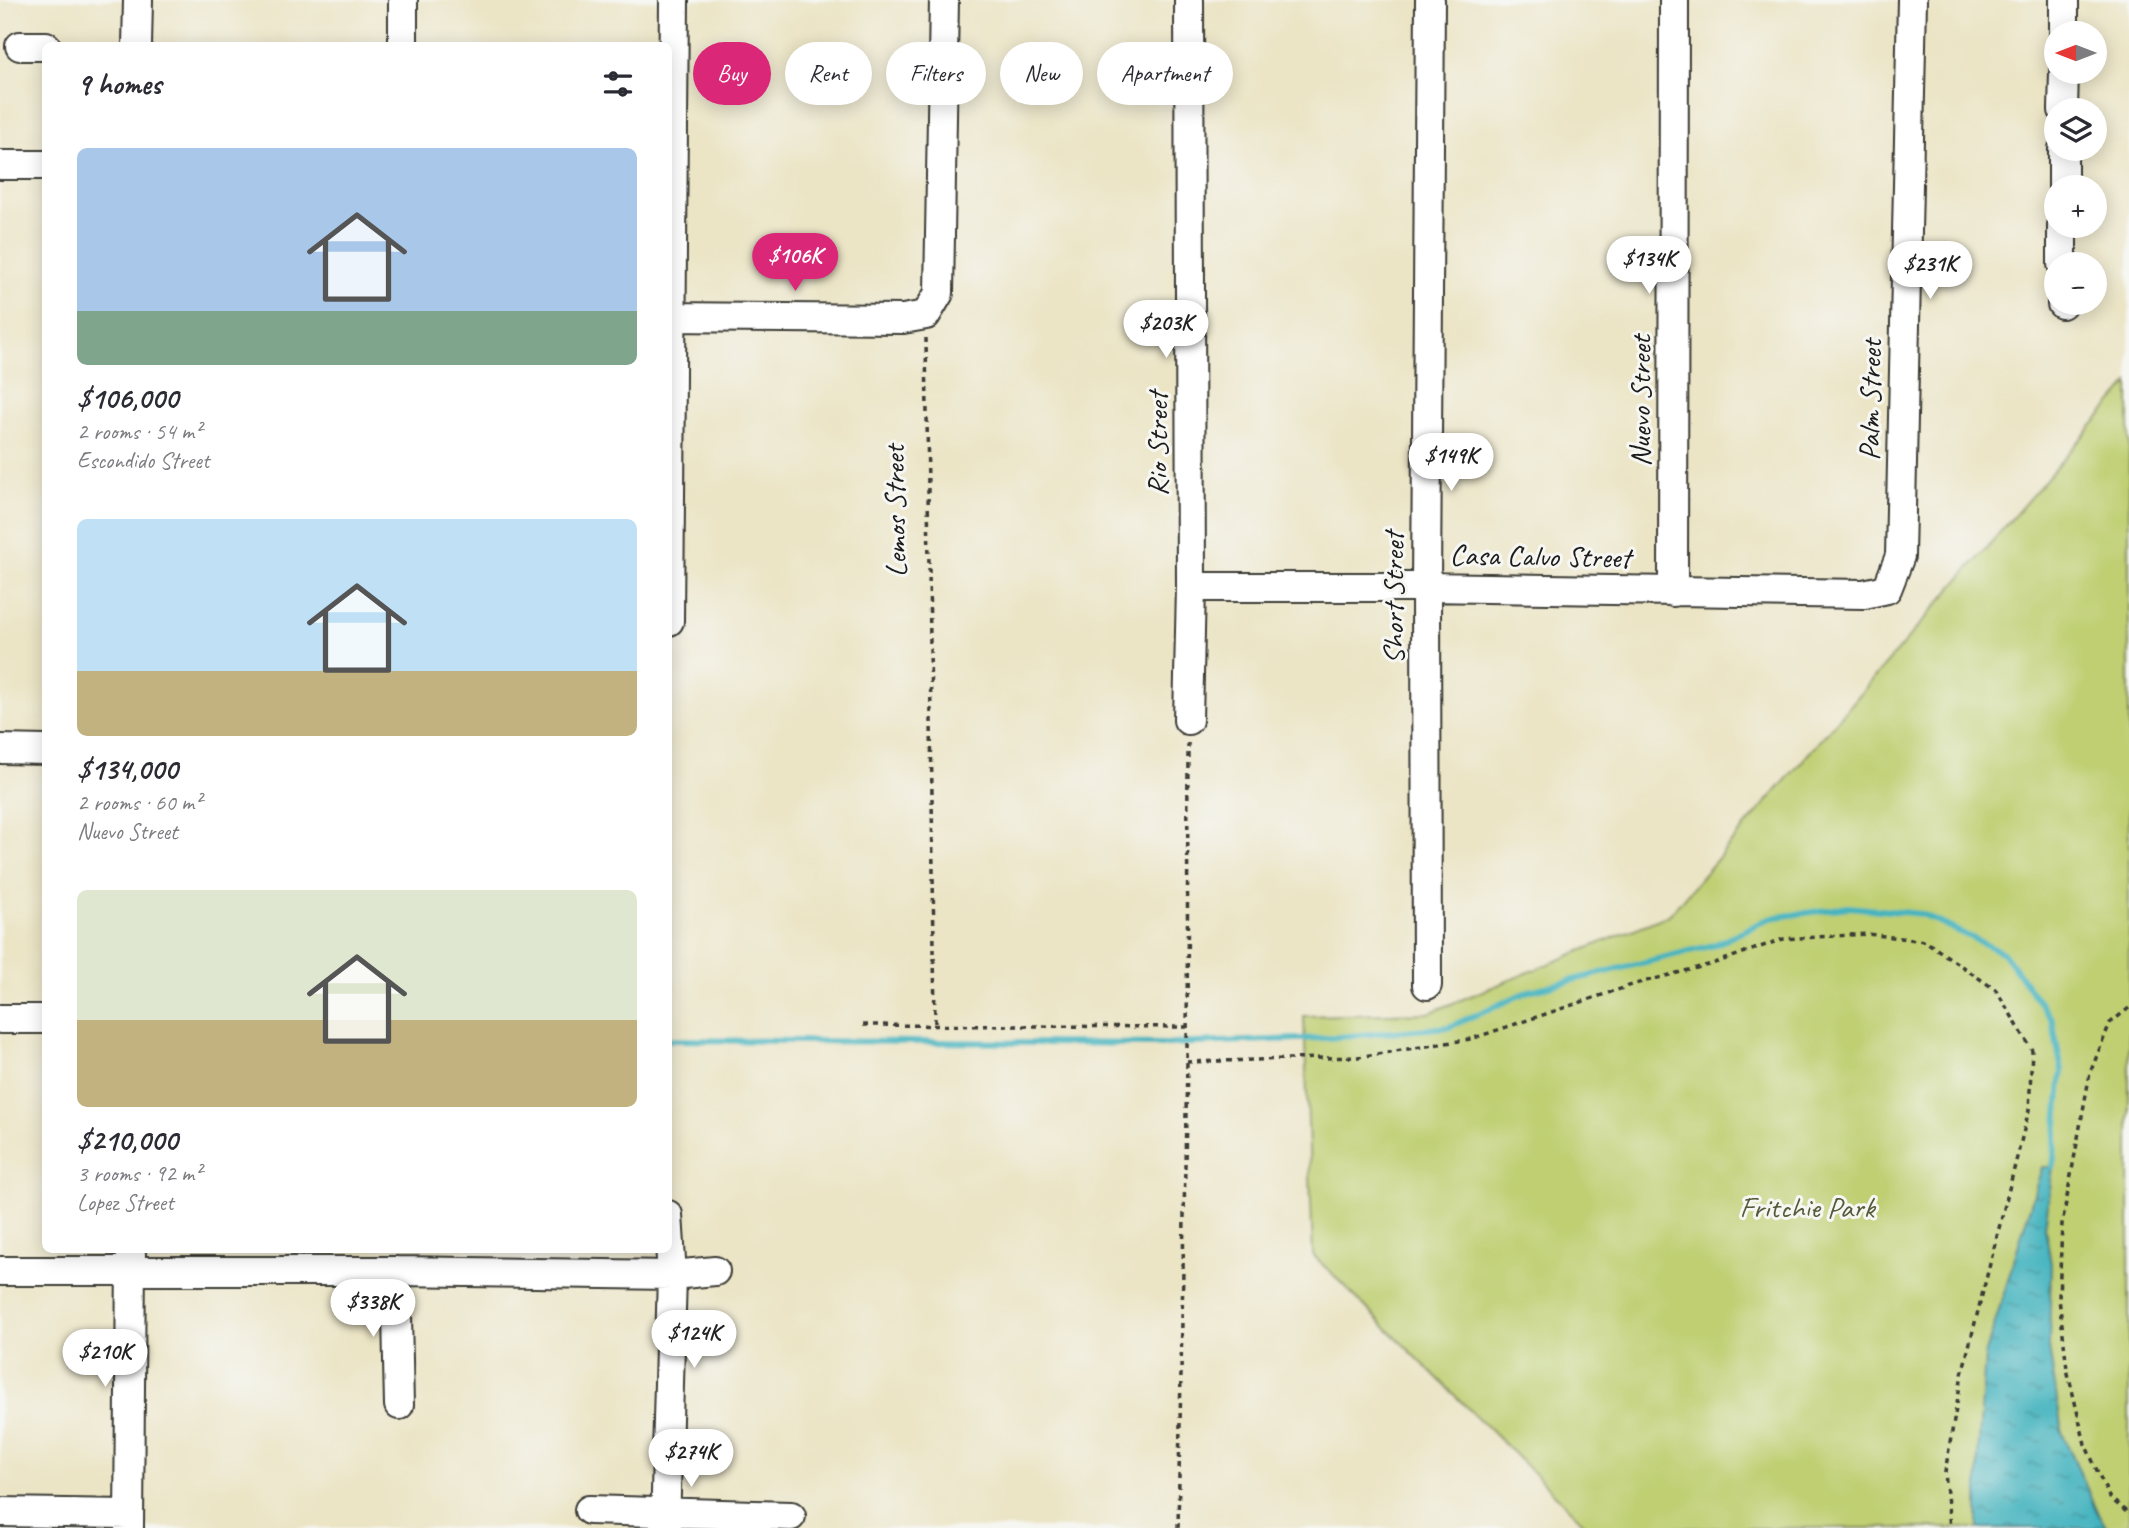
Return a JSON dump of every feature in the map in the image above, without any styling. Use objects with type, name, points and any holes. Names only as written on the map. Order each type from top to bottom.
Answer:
[{"type":"street","points":[[137,42],[138,0]]},
{"type":"street","points":[[403,0],[403,42]]},
{"type":"street","points":[[672,158],[674,0]]},
{"type":"street","points":[[672,317],[904,319],[926,314],[939,293],[944,0]]},
{"type":"street","name":"Rio Street","points":[[1188,720],[1191,587],[1189,0]]},
{"type":"street","name":"Short Street","points":[[1427,985],[1426,587],[1430,0]]},
{"type":"street","name":"Nuevo Street","points":[[1673,592],[1674,0]]},
{"type":"street","name":"Palm Street","points":[[1887,589],[1900,556],[1912,0]]},
{"type":"street","points":[[2064,0],[2064,21]]},
{"type":"street","points":[[0,165],[42,165]]},
{"type":"street","name":"Casa Calvo Street","points":[[1191,587],[1426,587],[1864,594],[1887,589]]},
{"type":"street","points":[[0,749],[42,750]]},
{"type":"street","points":[[0,1019],[42,1019]]},
{"type":"street","points":[[665,1520],[671,1253]]},
{"type":"street","points":[[0,1270],[131,1260],[396,1271],[672,1275],[715,1271]]},
{"type":"street","points":[[0,1512],[129,1521],[131,1260]]},
{"type":"street","points":[[396,1271],[399,1405]]},
{"type":"street","points":[[589,1510],[665,1520],[791,1516]]},
{"type":"path","name":"Lemos Street","points":[[926,314],[935,1025]]},
{"type":"path","points":[[1178,1528],[1187,1062],[1188,720]]},
{"type":"path","points":[[1187,1062],[1358,1057],[1471,1039],[1635,984],[1712,964],[1783,939],[1868,934],[1925,942],[1996,989],[2032,1050],[2029,1110],[1962,1374],[1945,1472],[1950,1528]]},
{"type":"path","points":[[2129,1008],[2110,1023],[2090,1073],[2062,1224],[2059,1298],[2067,1368],[2085,1444],[2109,1497],[2129,1514]]},
{"type":"path","points":[[863,1025],[1187,1027]]},
{"type":"green space","name":"Fritchie Park","points":[[2129,383],[2129,1528],[1589,1528],[1313,1255],[1304,1016],[1429,1013],[1669,915]]},
{"type":"water","points":[[2042,1167],[2053,1167],[2045,1227],[2051,1264],[2049,1347],[2062,1432],[2099,1516],[2108,1528],[1978,1528],[1978,1454],[1985,1356]]},
{"type":"waterway","points":[[672,1040],[1168,1044],[1327,1038],[1449,1027],[1529,991],[1714,945],[1770,918],[1848,907],[1922,914],[2003,953],[2052,1019],[2062,1071],[2053,1167]]}]
